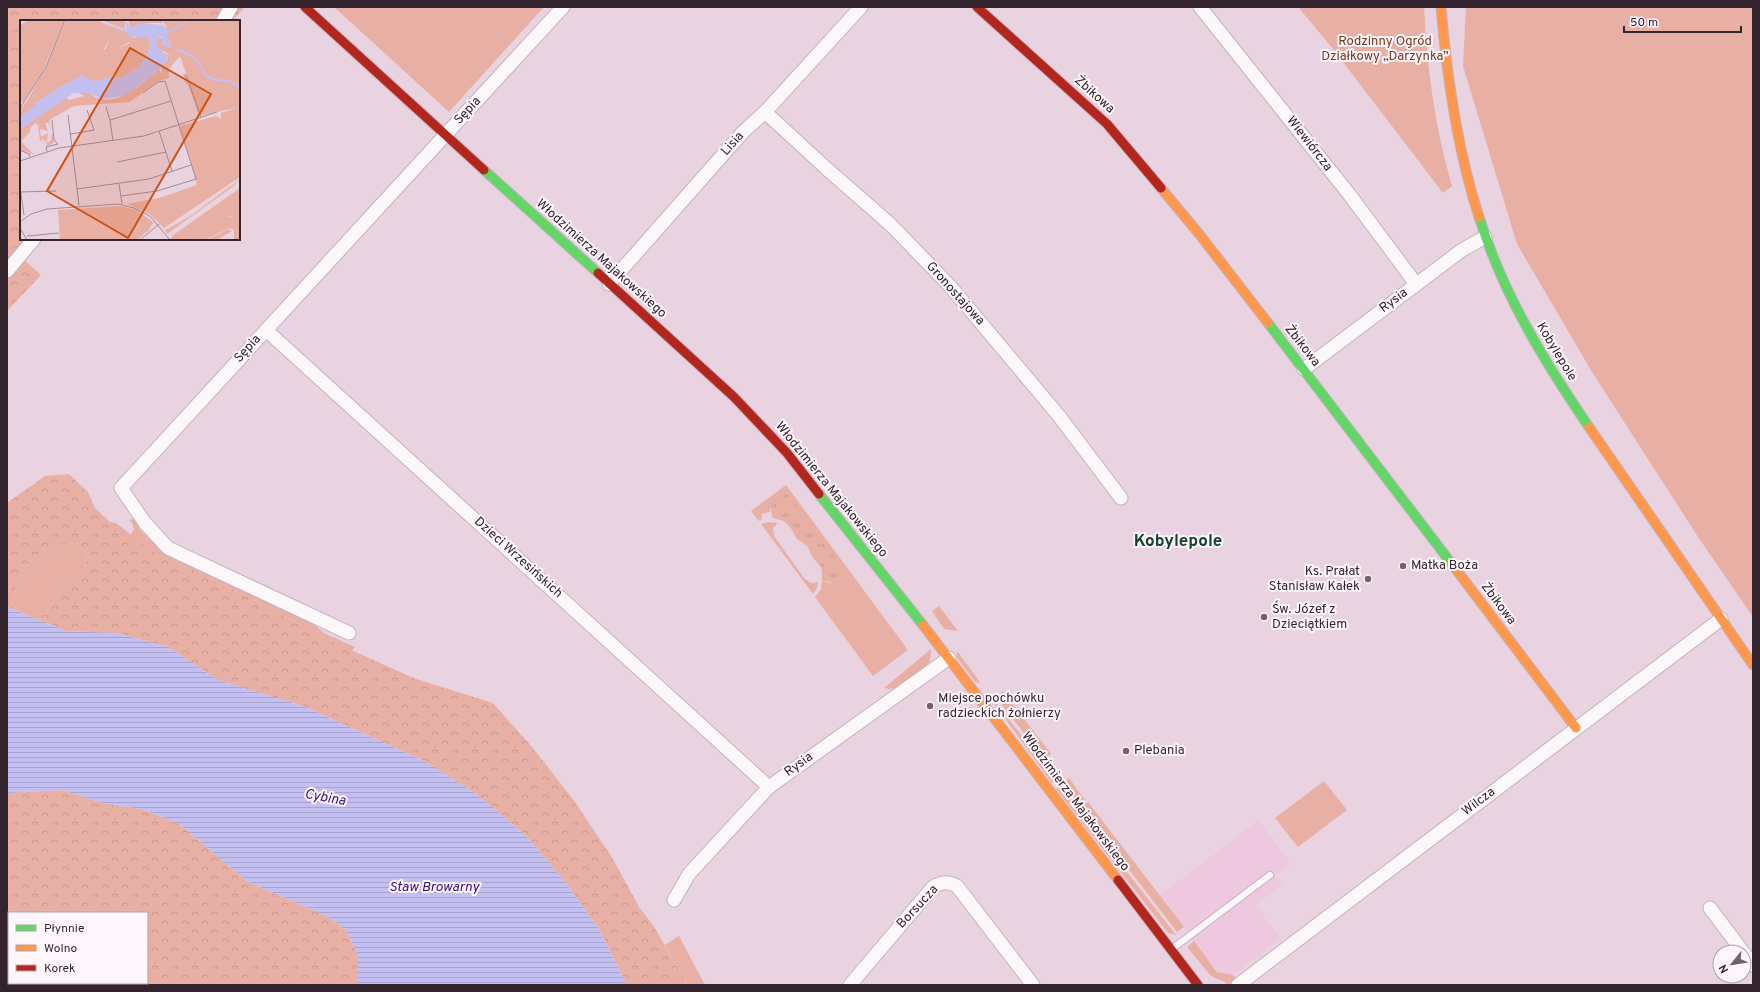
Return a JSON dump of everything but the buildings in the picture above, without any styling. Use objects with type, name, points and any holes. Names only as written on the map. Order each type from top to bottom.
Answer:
[{"type":"street","points":[[224,20],[231,7]]},
{"type":"street","name":"Włodzimierza Majakowskiego","points":[[305,7],[734,397],[787,453],[949,658],[1198,985]]},
{"type":"street","name":"Sępia","points":[[350,633],[168,548],[145,523],[121,488],[563,7]]},
{"type":"street","name":"Lisia","points":[[609,284],[743,132],[765,112],[861,7]]},
{"type":"street","name":"Żbikowa","points":[[977,7],[1107,124],[1200,235],[1304,369],[1576,728]]},
{"type":"street","name":"Wiewiórcza","points":[[1200,7],[1349,194],[1416,284]]},
{"type":"street","name":"Kobylepole","points":[[1441,7],[1447,76],[1456,133],[1470,190],[1486,237],[1513,302],[1540,352],[1594,437],[1753,666]]},
{"type":"street","name":"Gronostajowa","points":[[765,112],[891,225],[950,286],[1059,416],[1121,498]]},
{"type":"street","name":"Rysia","points":[[1304,369],[1462,250],[1486,237]]},
{"type":"street","points":[[7,272],[33,240]]},
{"type":"street","name":"Dzieci Wrzesińskich","points":[[266,330],[770,787]]},
{"type":"street","name":"Wilcza","points":[[1238,985],[1721,619]]},
{"type":"street","name":"Rysia","points":[[674,900],[689,874],[770,787],[949,658]]},
{"type":"street","name":"Borsucza","points":[[850,985],[933,887],[941,882],[949,882],[957,886],[1033,985]]},
{"type":"street","points":[[1710,908],[1738,944]]},
{"type":"lane","points":[[1171,949],[1270,875]]},
{"type":"shaded area","points":[[1259,820],[1291,864],[1276,875],[1283,884],[1256,905],[1281,939],[1233,975],[1218,972],[1159,896]]},
{"type":"green space","points":[[7,7],[245,7],[233,20],[20,20],[20,240],[41,240],[24,260],[41,275],[7,311]]},
{"type":"green space","points":[[334,7],[544,7],[449,112]]},
{"type":"green space","name":"Rodzinny Ogród Działkowy „Darzynka”","points":[[1298,7],[1424,7],[1427,53],[1436,120],[1452,186],[1443,193],[1333,49]]},
{"type":"green space","points":[[1466,7],[1753,7],[1753,617],[1698,537],[1592,372],[1517,244],[1463,66]]},
{"type":"green space","points":[[69,474],[88,492],[95,508],[110,522],[116,523],[161,558],[194,570],[272,609],[322,637],[416,679],[493,703],[533,748],[575,802],[613,859],[639,907],[653,925],[688,985],[627,985],[598,928],[567,884],[527,837],[479,796],[428,763],[306,707],[218,680],[168,647],[117,633],[66,631],[39,620],[52,606],[62,585],[78,578],[87,565],[86,554],[76,543],[60,544],[41,552],[26,566],[16,587],[13,609],[7,607],[7,503],[45,476]]},
{"type":"green space","points":[[786,485],[908,650],[873,676],[815,597],[821,589],[822,581],[833,584],[849,576],[770,508],[770,512],[761,514],[762,519],[759,521],[751,511]]},
{"type":"green space","points":[[787,494],[801,510],[849,577],[835,587],[830,582],[822,581],[821,567],[813,558],[807,546],[797,539],[790,527],[784,521],[773,518],[771,513],[772,506],[776,500]]},
{"type":"green space","points":[[134,519],[141,531],[159,548],[307,618],[324,633],[355,647],[352,651],[322,637],[272,609],[194,570],[161,558],[130,535],[134,530],[132,523],[129,521]]},
{"type":"green space","points":[[769,522],[778,523],[773,528],[774,536],[804,578],[811,583],[818,582],[817,588],[813,594],[761,524]]},
{"type":"green space","points":[[76,543],[86,554],[87,565],[78,578],[62,585],[52,606],[39,620],[13,609],[16,587],[26,566],[41,552],[60,544]]},
{"type":"green space","points":[[939,606],[958,631],[944,629],[932,611]]},
{"type":"green space","points":[[931,649],[930,661],[924,668],[895,688],[884,688]]},
{"type":"green space","points":[[957,651],[980,682],[976,683],[957,658]]},
{"type":"green space","points":[[1003,691],[1051,754],[1044,759],[996,697]]},
{"type":"green space","points":[[993,699],[1056,780],[1052,783],[993,702]]},
{"type":"green space","points":[[1069,778],[1085,800],[1079,805],[1063,783]]},
{"type":"green space","points":[[1324,781],[1347,810],[1298,847],[1275,818]]},
{"type":"green space","points":[[1060,786],[1176,935],[1168,933],[1056,789]]},
{"type":"green space","points":[[63,790],[102,803],[141,809],[178,823],[248,882],[329,917],[347,931],[357,953],[357,981],[359,985],[7,985],[7,793]]},
{"type":"green space","points":[[1088,802],[1184,927],[1177,932],[1081,807]]},
{"type":"green space","points":[[679,936],[705,985],[688,985],[665,945]]},
{"type":"green space","points":[[1194,941],[1217,972],[1233,975],[1236,978],[1228,985],[1225,982],[1211,976],[1187,947]]},
{"type":"water","name":"Staw Browarny","points":[[7,607],[66,631],[117,633],[168,647],[218,680],[306,707],[428,763],[479,796],[527,837],[567,884],[598,928],[627,985],[359,985],[357,981],[357,953],[347,931],[329,917],[248,882],[178,823],[141,809],[102,803],[63,790],[7,793]]},
{"type":"traffic: fast","points":[[484,170],[598,273]]},
{"type":"traffic: fast","points":[[1479,217],[1512,300],[1556,377],[1589,427]]},
{"type":"traffic: fast","points":[[1268,323],[1458,572]]},
{"type":"traffic: fast","points":[[819,494],[923,625]]},
{"type":"traffic: slow","points":[[1441,7],[1446,61],[1454,114],[1471,191],[1479,217]]},
{"type":"traffic: slow","points":[[1161,188],[1200,235],[1268,323]]},
{"type":"traffic: slow","points":[[1589,427],[1753,665]]},
{"type":"traffic: slow","points":[[1458,572],[1576,728]]},
{"type":"traffic: slow","points":[[923,625],[1118,880]]},
{"type":"traffic: jam","points":[[305,7],[484,170]]},
{"type":"traffic: jam","points":[[977,7],[1107,124],[1161,188]]},
{"type":"traffic: jam","points":[[598,273],[734,397],[787,453],[819,494]]},
{"type":"traffic: jam","points":[[1118,880],[1198,985]]},
{"type":"place","name":"Matka Boża","points":[[1403,566]]},
{"type":"place","name":"Ks. Prałat Stanisław Kałek","points":[[1368,579]]},
{"type":"place","name":"Św. Józef z Dzieciątkiem","points":[[1264,617]]},
{"type":"place","name":"Miejsce pochówku radzieckich żołnierzy","points":[[930,706]]},
{"type":"place","name":"Plebania","points":[[1126,751]]},
{"type":"district","name":"Kobylepole","points":[[1178,542]]},
{"type":"water label","name":"Cybina","points":[[325,798]]}]
